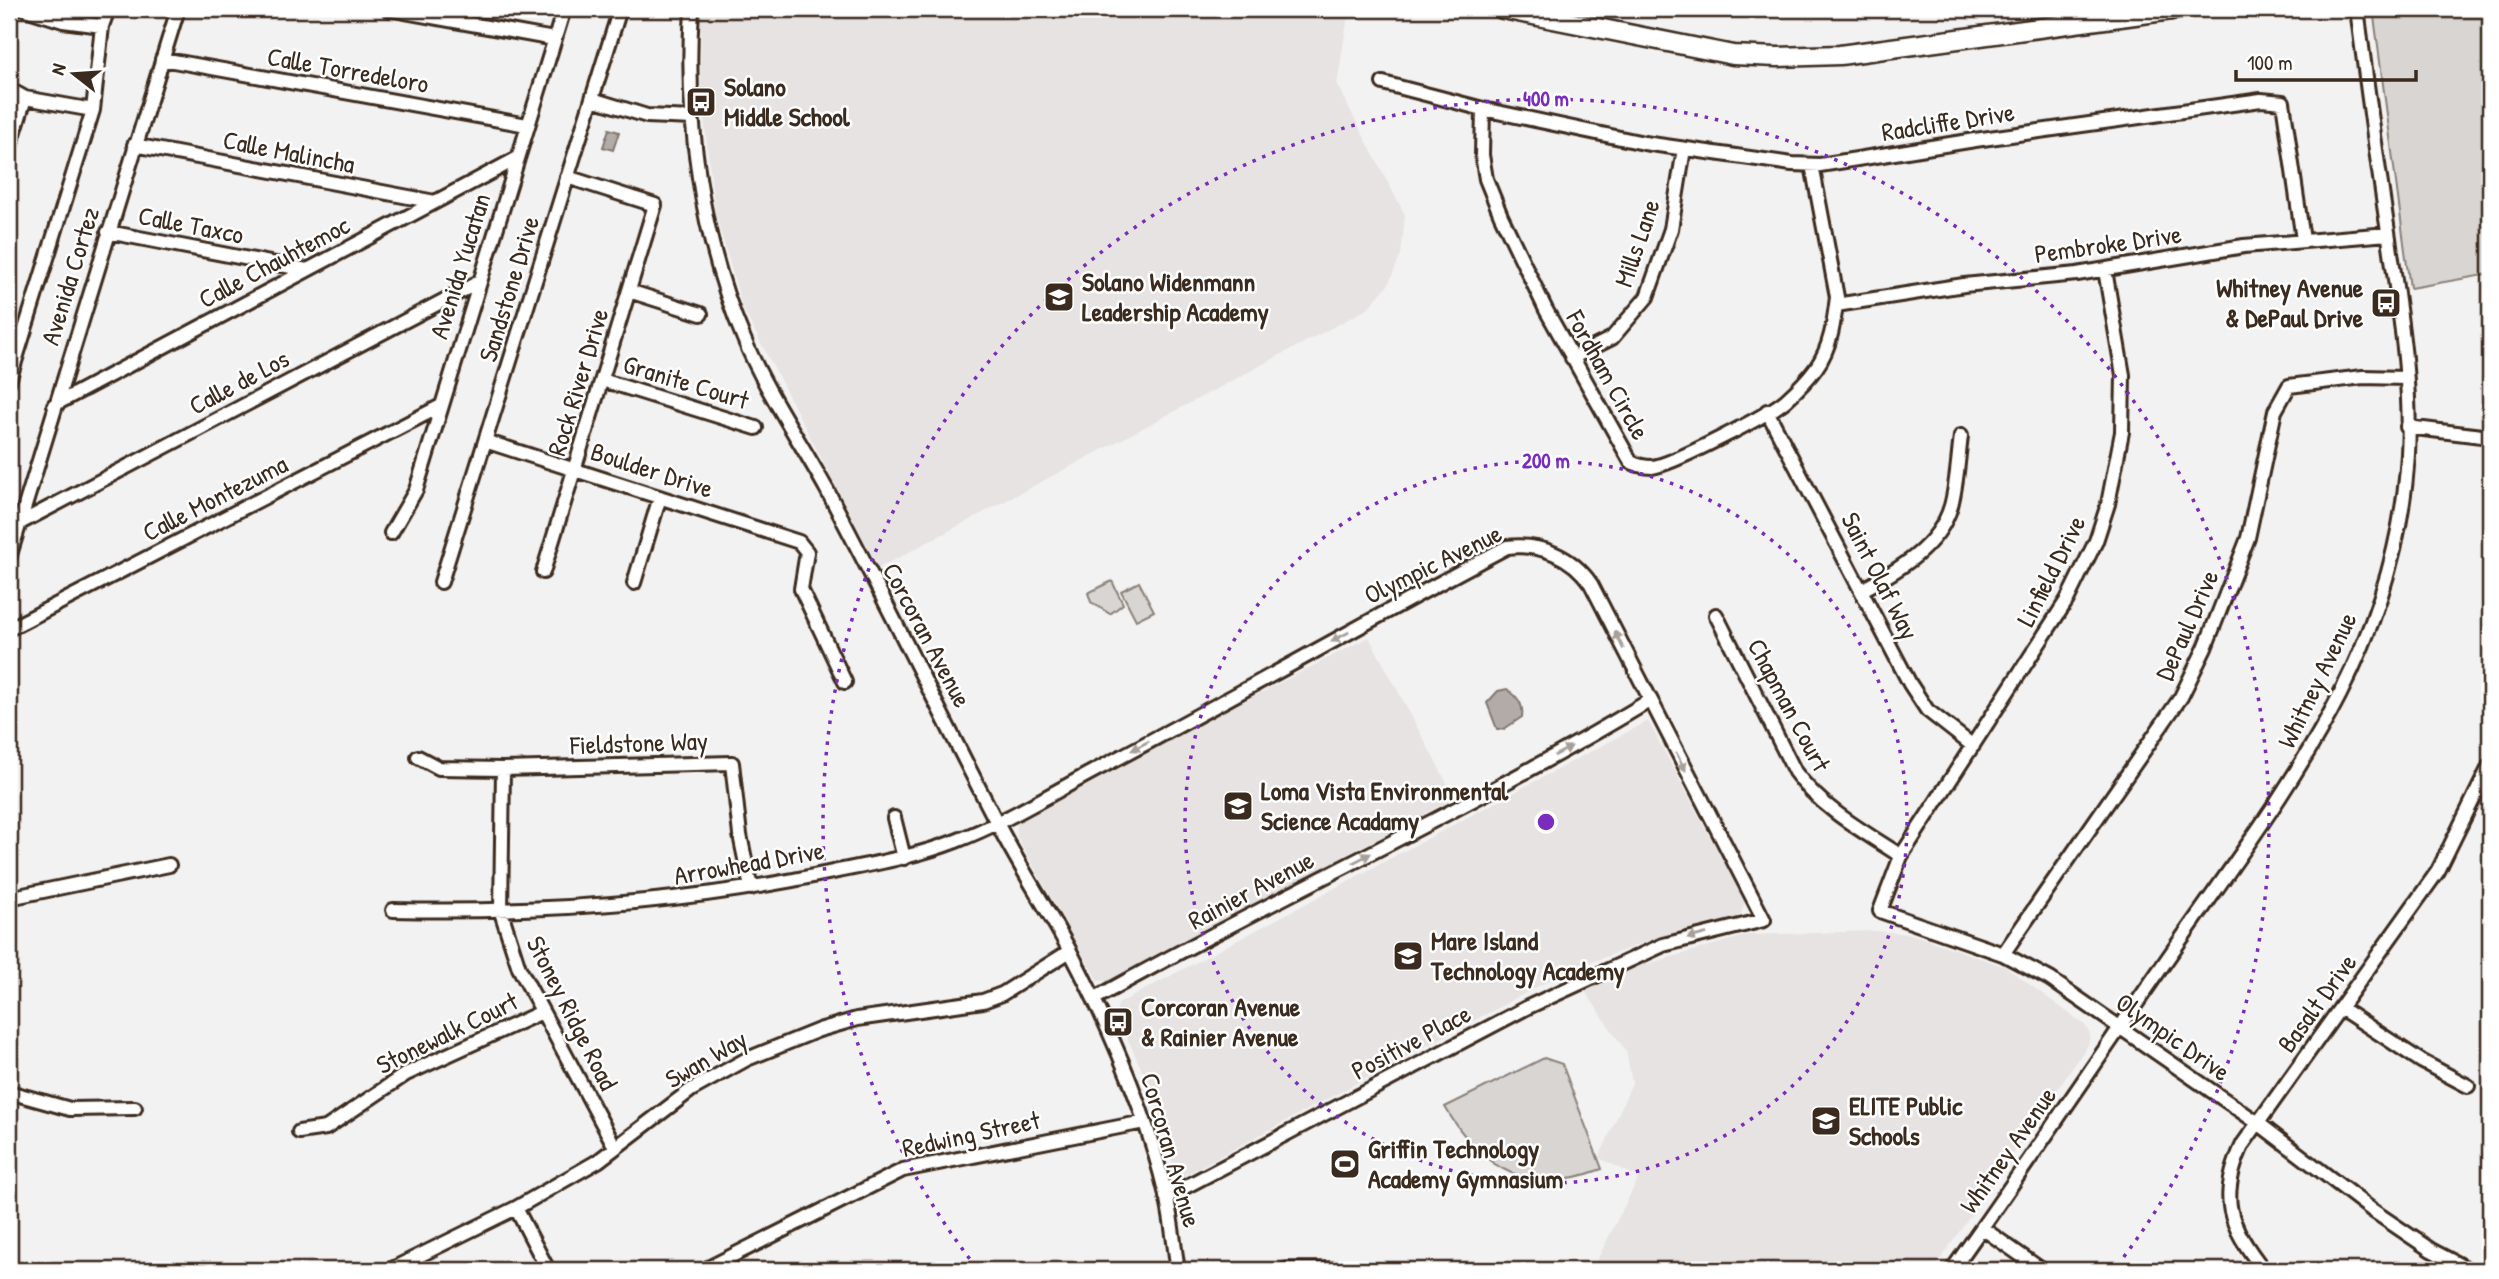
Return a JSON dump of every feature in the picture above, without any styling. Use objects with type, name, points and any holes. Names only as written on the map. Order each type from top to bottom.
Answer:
[{"type":"main road","points":[[1503,9],[1721,53],[1777,57],[1840,55],[2179,9]]},
{"type":"street","points":[[25,9],[64,21],[102,26]]},
{"type":"street","points":[[9,382],[93,110],[102,26],[108,9]]},
{"type":"street","name":"Avenida Cortez","points":[[9,558],[178,9]]},
{"type":"street","points":[[388,9],[554,39]]},
{"type":"street","name":"Avenida Yucatan","points":[[391,533],[416,490],[564,9]]},
{"type":"street","name":"Sandstone Drive","points":[[441,582],[620,9]]},
{"type":"street","name":"Corcoran Avenue","points":[[692,9],[689,66],[693,118],[716,254],[743,338],[765,383],[827,490],[972,770],[996,822],[1070,951],[1094,999],[1129,1078],[1144,1122],[1166,1197],[1178,1270]]},
{"type":"street","name":"Whitney Avenue","points":[[1952,1270],[2312,749],[2366,642],[2390,574],[2399,528],[2408,452],[2406,378],[2357,9]]},
{"type":"street","name":"Calle Torredeloro","points":[[162,58],[527,125]]},
{"type":"street","name":"Radcliffe Drive","points":[[1383,83],[1483,109],[1684,149],[1812,165],[2261,100],[2283,102],[2302,240]]},
{"type":"street","points":[[9,89],[26,98],[93,110]]},
{"type":"street","points":[[9,150],[26,98]]},
{"type":"street","points":[[592,99],[647,116],[693,118]]},
{"type":"street","name":"Fordham Circle","points":[[1483,109],[1482,155],[1486,179],[1546,310],[1631,462],[1638,465],[1651,467],[1673,461],[1786,401],[1816,368],[1830,341],[1836,305],[1812,165]]},
{"type":"street","name":"Calle Malincha","points":[[134,145],[435,202]]},
{"type":"street","name":"Mills Lane","points":[[1572,358],[1612,338],[1647,297],[1671,229],[1684,149]]},
{"type":"street","name":"Calle Chauhtemoc","points":[[54,405],[516,159]]},
{"type":"street","name":"Rock River Drive","points":[[543,572],[655,205],[567,177]]},
{"type":"street","name":"Calle Taxco","points":[[108,232],[307,270]]},
{"type":"street","name":"Pembroke Drive","points":[[1836,305],[1964,285],[2105,270],[2244,246],[2388,234]]},
{"type":"street","name":"Linfield Drive","points":[[1901,856],[2067,600],[2096,541],[2108,504],[2122,432],[2123,375],[2105,270]]},
{"type":"street","name":"Calle de Los","points":[[20,523],[479,282]]},
{"type":"street","points":[[629,291],[701,314]]},
{"type":"street","name":"DePaul Drive","points":[[2003,954],[2187,685],[2205,648],[2248,538],[2275,411],[2289,386],[2363,377],[2406,378]]},
{"type":"street","name":"Granite Court","points":[[602,380],[756,428]]},
{"type":"street","name":"Calle Montezuma","points":[[9,629],[441,406]]},
{"type":"street","name":"Saint Olaf Way","points":[[1767,411],[1910,684],[1927,710],[1973,746]]},
{"type":"street","points":[[2407,427],[2490,437]]},
{"type":"street","points":[[1862,590],[1897,570],[1940,530],[1951,506],[1961,436]]},
{"type":"street","name":"Boulder Drive","points":[[485,440],[799,542],[807,552],[801,589],[845,682]]},
{"type":"street","points":[[634,583],[660,496]]},
{"type":"street","name":"Olympic Avenue","points":[[996,822],[1203,714],[1507,547],[1541,549],[1579,567],[1591,584],[1764,920]]},
{"type":"street","name":"Chapman Court","points":[[1716,615],[1795,772],[1808,790],[1826,807],[1901,856]]},
{"type":"street","name":"Rainier Avenue","points":[[1094,999],[1421,825],[1497,788],[1649,701]]},
{"type":"street","points":[[418,757],[439,768],[503,769]]},
{"type":"street","name":"Fieldstone Way","points":[[503,769],[733,763],[740,835],[751,888]]},
{"type":"street","name":"Basalt Drive","points":[[2264,1270],[2234,1226],[2227,1197],[2231,1169],[2243,1144],[2438,871],[2490,765]]},
{"type":"street","name":"Stoney Ridge Road","points":[[503,769],[501,912],[519,968],[615,1147]]},
{"type":"street","points":[[894,818],[904,858]]},
{"type":"street","name":"Arrowhead Drive","points":[[393,910],[501,912],[683,899],[904,858],[958,841],[996,822]]},
{"type":"street","name":"Olympic Drive","points":[[1901,856],[1881,911],[2003,954],[2050,979],[2258,1123],[2372,1210],[2431,1250],[2469,1270]]},
{"type":"street","points":[[9,898],[169,865]]},
{"type":"street","name":"Positive Place","points":[[1166,1197],[1528,1007],[1663,945],[1764,920]]},
{"type":"street","name":"Swan Way","points":[[390,1270],[516,1208],[598,1161],[691,1090],[759,1054],[819,1030],[857,1019],[983,1001],[1002,994],[1070,951]]},
{"type":"street","points":[[2342,1009],[2421,1061],[2469,1086]]},
{"type":"street","name":"Stonewalk Court","points":[[299,1132],[326,1128],[406,1074],[542,1012]]},
{"type":"street","points":[[9,1092],[70,1109],[135,1108]]},
{"type":"street","name":"Redwing Street","points":[[704,1270],[903,1170],[1144,1122]]},
{"type":"street","points":[[516,1208],[548,1270]]},
{"type":"street","points":[[1982,1228],[2042,1270]]},
{"type":"street","points":[[1286,1270],[1368,1270]]},
{"type":"shaded area","name":"Solano Widenmann Leadership Academy","points":[[701,9],[1349,9],[1337,85],[1405,215],[1401,255],[1388,285],[1367,309],[879,568],[743,309],[715,213],[701,94]]},
{"type":"shaded area","points":[[2373,9],[2490,9],[2490,274],[2410,288]]},
{"type":"shaded area","points":[[609,129],[619,132],[613,150],[603,147]]},
{"type":"shaded area","points":[[1112,581],[1123,604],[1110,614],[1091,602],[1088,593]]},
{"type":"shaded area","points":[[1139,582],[1154,611],[1136,620],[1121,591]]},
{"type":"shaded area","name":"Loma Vista Environmental Science Acadamy","points":[[1369,637],[1455,798],[1107,981],[1098,981],[1017,837],[1017,824],[1022,815]]},
{"type":"shaded area","points":[[1507,689],[1519,701],[1522,717],[1504,729],[1497,729],[1487,703],[1498,691]]},
{"type":"shaded area","name":"Mare Island Technology Academy","points":[[1648,721],[1738,889],[1744,903],[1737,918],[1651,940],[1565,972],[1181,1177],[1175,1172],[1154,1097],[1116,1013],[1118,1004]]},
{"type":"shaded area","name":"ELITE Public Schools","points":[[1874,931],[1911,934],[2006,967],[2085,1025],[2090,1034],[2088,1045],[1933,1270],[1592,1270],[1639,1177],[1599,1158],[1632,1083],[1626,1051],[1584,990],[1640,966],[1748,935]]},
{"type":"shaded area","points":[[1544,1058],[1562,1064],[1602,1169],[1576,1177],[1552,1180],[1530,1178],[1510,1172],[1475,1148],[1445,1107]]},
{"type":"place","name":"Solano Middle School","points":[[701,102]]},
{"type":"place","name":"Solano Widenmann Leadership Academy","points":[[1059,297]]},
{"type":"place","name":"Whitney Avenue & DePaul Drive","points":[[2386,303]]},
{"type":"place","name":"Loma Vista Environmental Science Acadamy","points":[[1238,806]]},
{"type":"place","name":"Mare Island Technology Academy","points":[[1408,956]]},
{"type":"place","name":"Corcoran Avenue & Rainier Avenue","points":[[1118,1022]]},
{"type":"place","name":"ELITE Public Schools","points":[[1826,1121]]},
{"type":"place","name":"Griffin Technology Academy Gymnasium","points":[[1345,1164]]}]
